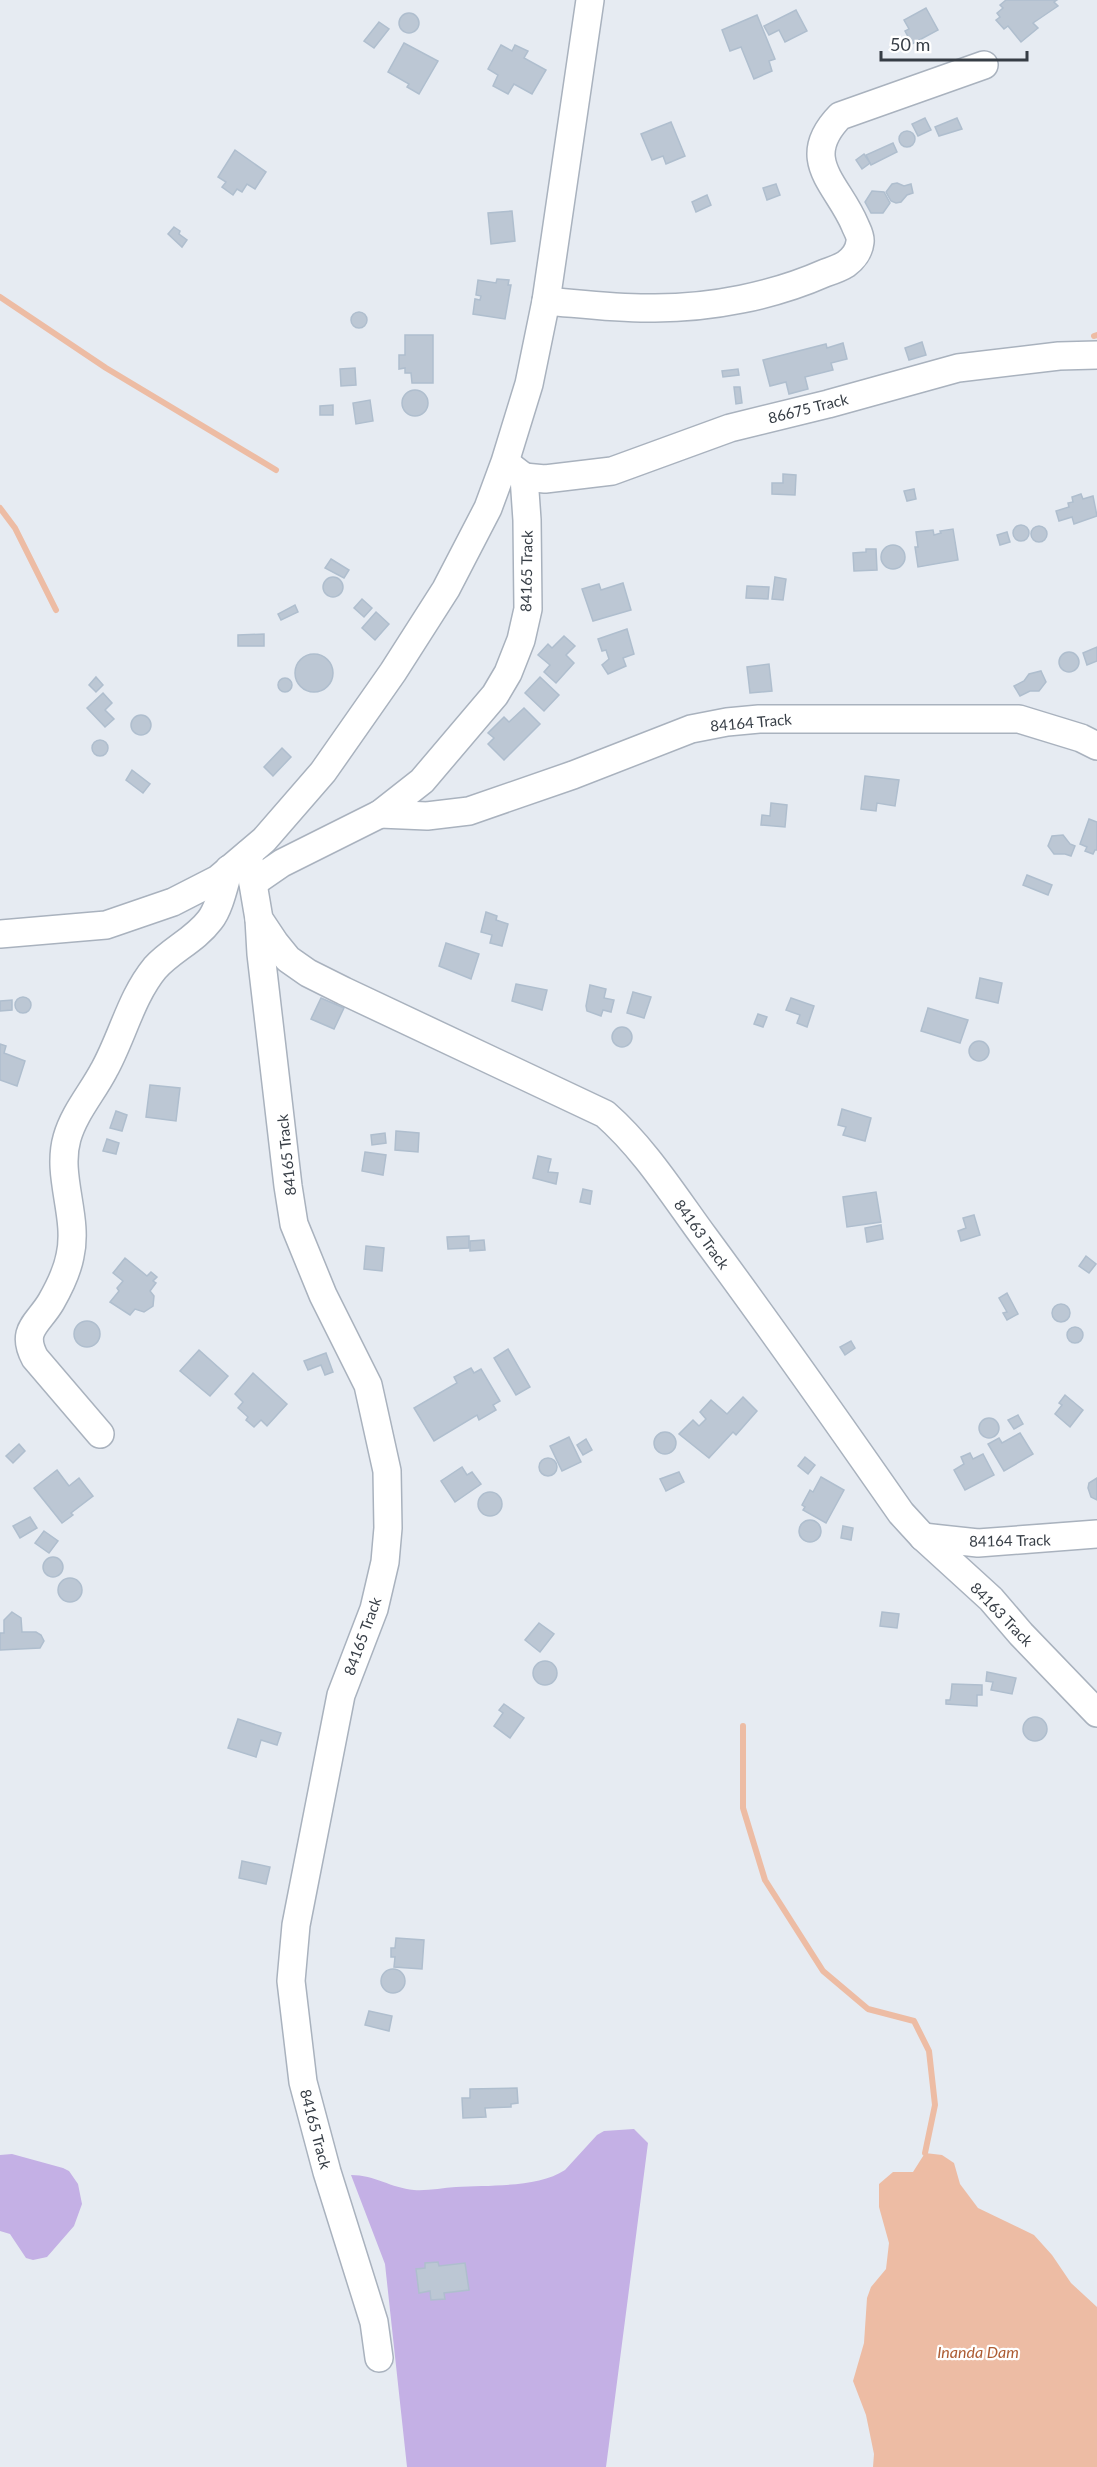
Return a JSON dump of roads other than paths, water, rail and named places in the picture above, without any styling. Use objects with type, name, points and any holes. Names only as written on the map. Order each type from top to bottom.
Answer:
[{"type":"street","points":[[0,934],[106,925],[173,902],[218,879],[264,840],[322,772],[393,672],[446,589],[488,508],[514,470],[546,301],[590,0]]},
{"type":"street","points":[[546,301],[657,308],[706,303],[755,296],[810,280],[846,264],[857,252],[861,239],[850,213],[832,187],[823,168],[823,148],[827,130],[840,116],[984,65]]},
{"type":"street","name":"86675 Track","points":[[514,470],[545,479],[612,471],[730,428],[958,368],[1059,356],[1097,355]]},
{"type":"street","name":"84165 Track","points":[[253,883],[282,863],[380,814],[422,781],[477,718],[508,673],[521,640],[528,609],[527,520],[514,470]]},
{"type":"street","name":"84164 Track","points":[[380,814],[427,816],[469,811],[573,775],[690,729],[727,722],[759,719],[1019,719],[1081,738],[1097,746]]},
{"type":"street","points":[[100,1434],[34,1358],[29,1347],[30,1328],[50,1304],[62,1280],[70,1255],[72,1227],[65,1173],[66,1140],[75,1120],[105,1070],[145,985],[155,969],[212,918],[238,861]]},
{"type":"street","name":"84163 Track","points":[[238,861],[253,883],[259,919],[288,958],[308,973],[605,1114],[621,1128],[638,1147],[922,1538],[991,1599],[1021,1634],[1097,1713]]},
{"type":"street","name":"84165 Track","points":[[259,919],[294,1224],[323,1295],[368,1385],[387,1471],[388,1528],[385,1562],[374,1609],[341,1695],[296,1925],[291,1981],[303,2082],[327,2172],[374,2322],[379,2358]]},
{"type":"street","name":"84164 Track","points":[[922,1538],[978,1543],[1097,1534]]},
{"type":"water","name":"Inanda Dam","points":[[925,2153],[942,2155],[954,2163],[960,2184],[978,2208],[1034,2235],[1052,2255],[1071,2283],[1097,2307],[1097,2467],[873,2467],[874,2454],[866,2415],[853,2381],[864,2343],[867,2298],[871,2287],[886,2269],[889,2243],[879,2207],[879,2184],[893,2172],[913,2172]]},
{"type":"waterway","points":[[0,297],[106,368],[276,470]]},
{"type":"waterway","points":[[0,508],[15,528],[56,610]]},
{"type":"waterway","points":[[743,1726],[743,1808],[765,1880],[823,1971],[868,2009],[914,2021],[929,2051],[935,2105],[925,2153]]}]
